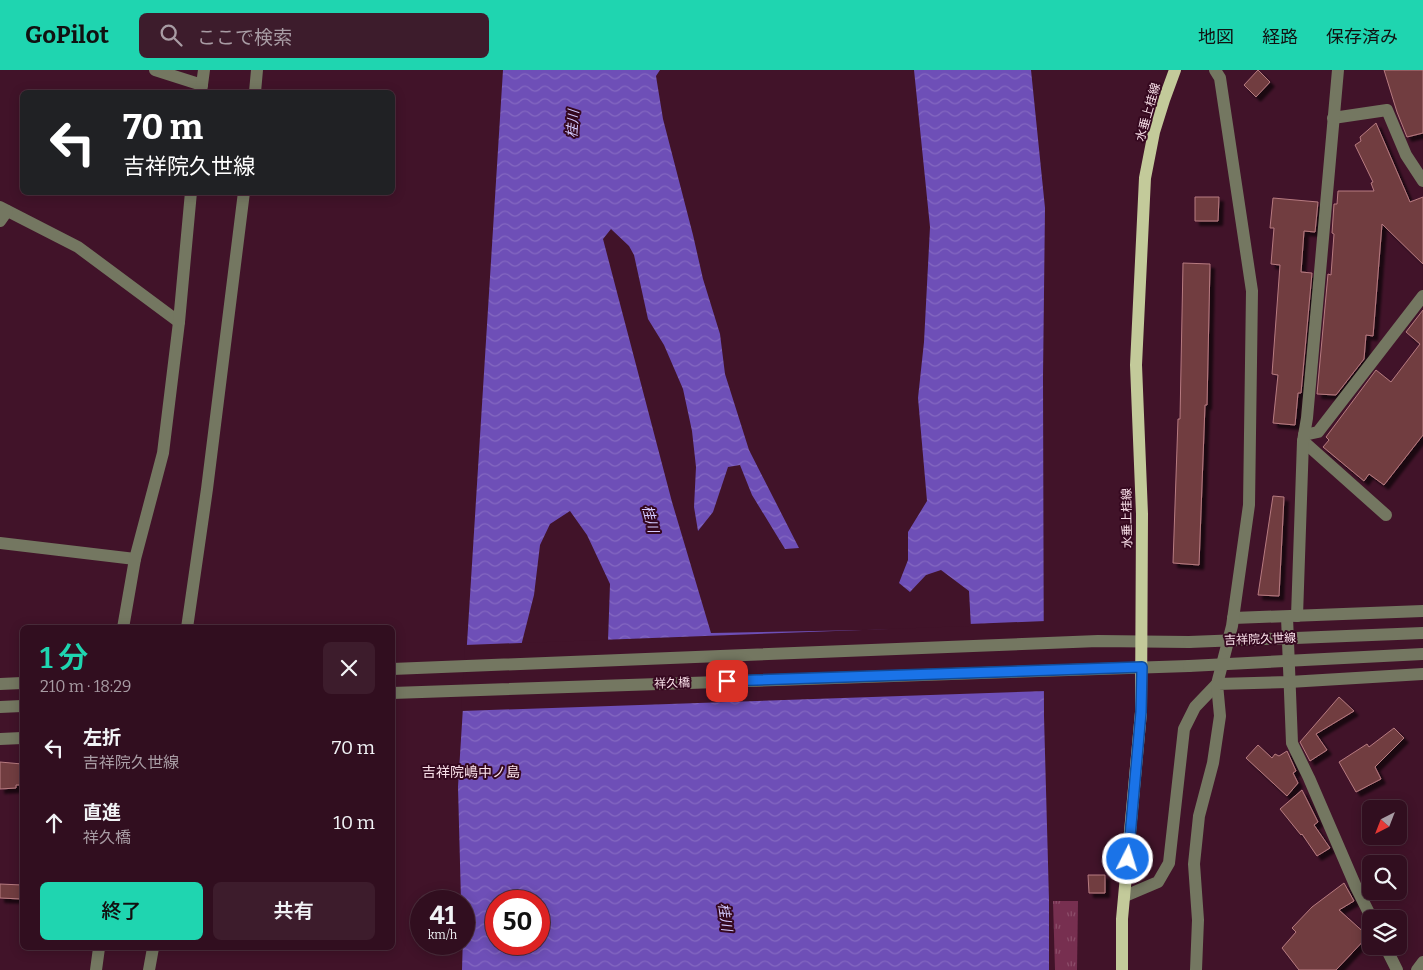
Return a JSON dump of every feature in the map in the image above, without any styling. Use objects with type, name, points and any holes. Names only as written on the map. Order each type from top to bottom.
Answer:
[{"type":"main road","name":"水垂上桂線","points":[[1122,970],[1122,919],[1141,712],[1142,514],[1136,365],[1145,188],[1154,132],[1175,70]]},
{"type":"street","points":[[155,70],[201,89],[204,70]]},
{"type":"street","points":[[255,90],[257,70]]},
{"type":"street","points":[[1196,970],[1198,920],[1194,864],[1199,816],[1213,763],[1220,716],[1217,684],[1233,618],[1249,505],[1252,292],[1220,78],[1216,70]]},
{"type":"street","points":[[1338,70],[1304,438],[1289,682],[1292,743],[1368,910]]},
{"type":"street","points":[[1333,118],[1387,110],[1406,155],[1423,181]]},
{"type":"street","points":[[123,625],[134,559],[163,453],[179,322],[191,195]]},
{"type":"street","points":[[187,625],[207,489],[244,195]]},
{"type":"street","points":[[2,213],[78,247],[179,322]]},
{"type":"street","points":[[1304,438],[1318,432],[1423,296]]},
{"type":"street","points":[[1304,438],[1386,515]]},
{"type":"street","points":[[0,543],[134,559]]},
{"type":"street","points":[[1233,618],[1423,611]]},
{"type":"street","name":"吉祥院久世線","points":[[1098,641],[1188,642],[1423,633]]},
{"type":"street","name":"祥久橋","points":[[395,669],[1098,641]]},
{"type":"street","name":"吉祥院久世線","points":[[1102,668],[1189,666],[1423,654]]},
{"type":"street","name":"祥久橋","points":[[395,693],[1102,668]]},
{"type":"street","points":[[1125,896],[1158,882],[1169,863],[1184,729],[1195,707],[1217,684],[1423,674]]},
{"type":"street","points":[[0,684],[20,684]]},
{"type":"street","points":[[0,707],[20,706]]},
{"type":"street","points":[[0,739],[20,738]]},
{"type":"street","points":[[96,970],[99,950]]},
{"type":"street","points":[[149,970],[152,950]]},
{"type":"street","points":[[1390,955],[1397,970]]},
{"type":"street","points":[[1417,970],[1423,962]]},
{"type":"green space","points":[[1053,901],[1078,901],[1077,970],[1055,970]]},
{"type":"water","name":"桂川","points":[[503,70],[660,70],[656,76],[663,119],[703,279],[720,334],[725,374],[749,450],[799,548],[785,549],[752,495],[740,465],[728,467],[713,512],[698,531],[694,507],[696,467],[692,431],[683,389],[664,345],[648,319],[634,255],[629,246],[611,229],[603,239],[672,502],[711,633],[971,628],[969,591],[941,570],[926,575],[910,592],[899,583],[908,560],[908,532],[927,501],[918,398],[924,342],[930,227],[914,70],[1031,70],[1045,208],[1043,377],[1044,716],[1049,970],[462,970],[462,955],[475,955],[475,890],[461,890],[458,787]],"holes":[[[570,511],[587,535],[610,584],[608,641],[521,646],[534,595],[540,545],[550,524]]]},
{"type":"pier","points":[[1046,621],[1046,691],[461,711],[465,645],[969,626],[969,624]]},
{"type":"building","points":[[1258,70],[1270,82],[1256,97],[1244,85]]},
{"type":"building","points":[[1384,70],[1423,70],[1423,133],[1407,137]]},
{"type":"building","points":[[1376,123],[1410,202],[1423,197],[1423,264],[1382,224],[1373,336],[1366,335],[1364,359],[1336,395],[1317,394],[1328,274],[1331,275],[1334,204],[1337,204],[1338,191],[1374,191],[1371,183],[1373,182],[1355,145],[1361,141],[1360,137]]},
{"type":"building","points":[[1195,197],[1219,197],[1218,221],[1195,221]]},
{"type":"building","points":[[1273,198],[1318,202],[1315,232],[1304,231],[1301,272],[1312,273],[1301,393],[1298,393],[1295,425],[1273,423],[1278,375],[1272,374],[1280,265],[1271,264],[1274,228],[1270,228]]},
{"type":"building","points":[[1183,263],[1210,264],[1207,405],[1205,405],[1199,565],[1173,563],[1178,419],[1180,419]]},
{"type":"building","points":[[1423,310],[1423,435],[1384,485],[1369,474],[1364,481],[1323,447],[1329,440],[1326,437],[1376,370],[1391,382],[1420,344],[1406,332]]},
{"type":"building","points":[[1273,496],[1284,497],[1279,596],[1258,595]]},
{"type":"building","points":[[1339,697],[1354,711],[1316,734],[1327,750],[1310,761],[1300,742]]},
{"type":"building","points":[[1394,728],[1404,738],[1375,767],[1381,779],[1356,792],[1339,762],[1367,744],[1369,747]]},
{"type":"building","points":[[1258,745],[1272,758],[1275,754],[1279,756],[1287,751],[1296,771],[1293,773],[1298,783],[1287,796],[1246,758]]},
{"type":"building","points":[[0,762],[20,764],[20,785],[16,785],[16,788],[0,789]]},
{"type":"building","points":[[1302,790],[1318,822],[1314,825],[1330,848],[1317,856],[1302,834],[1280,809]]},
{"type":"building","points":[[1088,875],[1105,875],[1105,893],[1089,893]]},
{"type":"building","points":[[1344,883],[1354,901],[1339,910],[1362,931],[1362,942],[1336,970],[1299,970],[1282,948],[1296,932],[1292,928],[1312,907]]},
{"type":"building","points":[[0,884],[20,885],[20,899],[0,898]]},
{"type":"district","name":"吉祥院嶋中ノ島","points":[[471,772]]},
{"type":"route","points":[[727,681],[1142,667],[1141,712],[1128,859]]}]
